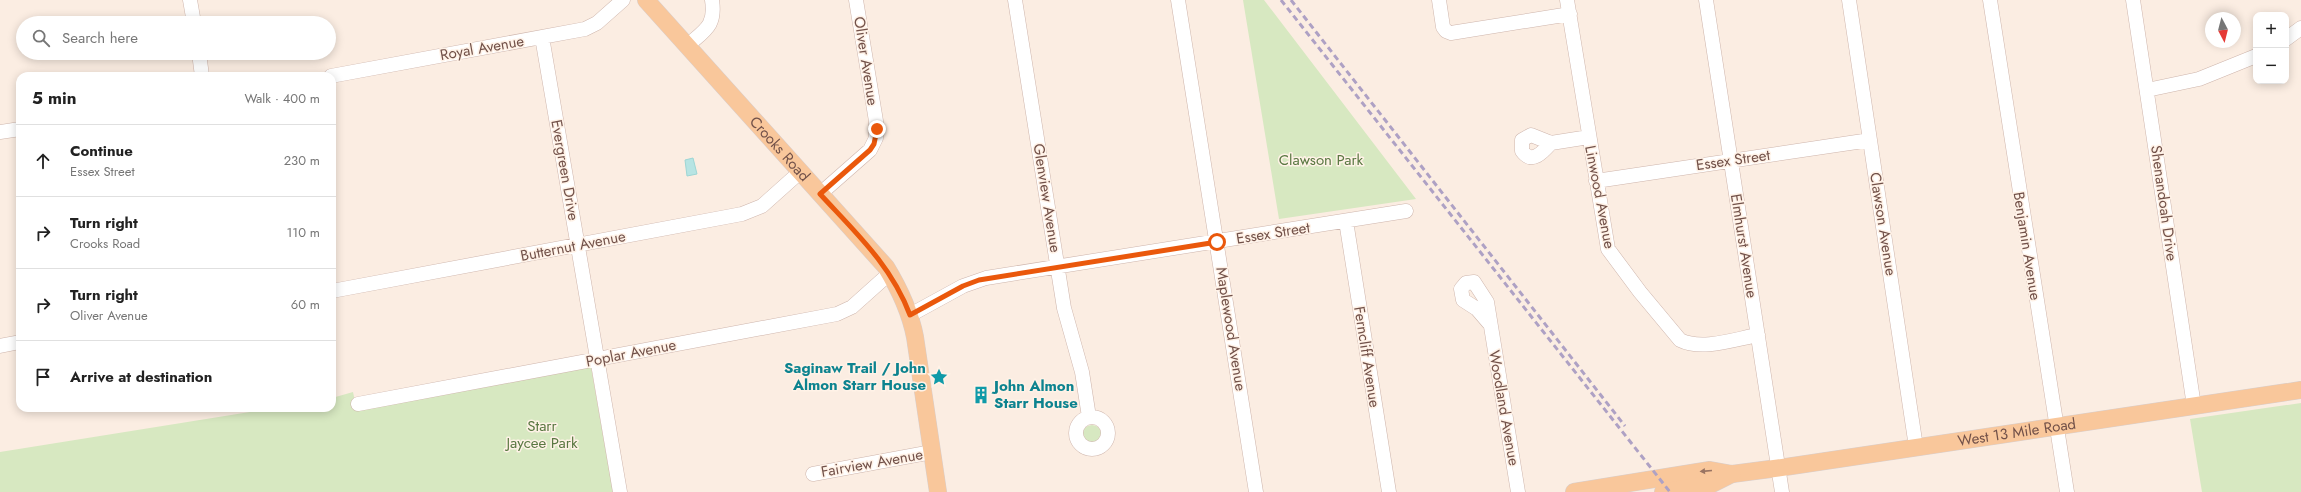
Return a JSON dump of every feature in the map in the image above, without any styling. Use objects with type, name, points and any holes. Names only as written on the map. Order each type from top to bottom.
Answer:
[{"type":"main road","name":"Crooks Road","points":[[646,0],[890,273],[902,292],[910,315],[938,492]]},
{"type":"main road","name":"West 13 Mile Road","points":[[1574,492],[1710,470],[1732,474],[1778,468],[2301,390]]},
{"type":"main road","name":"West 13 Mile Road","points":[[1663,492],[1712,484],[1732,474]]},
{"type":"street","points":[[190,0],[193,16]]},
{"type":"street","name":"Royal Avenue","points":[[336,75],[592,27],[623,0]]},
{"type":"street","points":[[687,46],[712,22],[714,13],[712,0]]},
{"type":"street","name":"Oliver Avenue","points":[[820,194],[870,150],[876,138],[876,121],[856,0]]},
{"type":"street","name":"Glenview Avenue","points":[[1015,0],[1064,308],[1082,372],[1090,417]]},
{"type":"street","name":"Maplewood Avenue","points":[[1178,0],[1256,492]]},
{"type":"street","points":[[1439,0],[1443,27],[1446,32],[1568,7]]},
{"type":"street","name":"Elmhurst Avenue","points":[[1706,0],[1782,492]]},
{"type":"street","name":"Clawson Avenue","points":[[1849,0],[1916,447]]},
{"type":"street","name":"Benjamin Avenue","points":[[1990,0],[2066,492]]},
{"type":"street","name":"Shenandoah Drive","points":[[2134,0],[2194,406]]},
{"type":"street","name":"Linwood Avenue","points":[[1568,7],[1596,181],[1609,251],[1675,336],[1688,344],[1702,344],[1758,335]]},
{"type":"street","points":[[2289,37],[2301,28]]},
{"type":"street","name":"Evergreen Drive","points":[[542,37],[620,492]]},
{"type":"street","points":[[2147,90],[2198,80],[2253,57]]},
{"type":"street","points":[[200,60],[201,72]]},
{"type":"street","points":[[0,132],[16,130]]},
{"type":"street","points":[[1551,143],[1589,137]]},
{"type":"street","name":"Essex Street","points":[[1596,181],[1870,140]]},
{"type":"street","name":"Butternut Avenue","points":[[336,289],[578,245],[752,211],[762,206],[800,172]]},
{"type":"street","name":"Essex Street","points":[[910,315],[963,286],[979,280],[1406,211]]},
{"type":"street","name":"Ferncliff Avenue","points":[[1346,221],[1389,492]]},
{"type":"street","name":"Poplar Avenue","points":[[358,404],[837,314],[852,306],[890,273]]},
{"type":"street","name":"Woodland Avenue","points":[[1490,324],[1518,492]]},
{"type":"street","points":[[0,346],[16,343]]},
{"type":"street","name":"Fairview Avenue","points":[[813,474],[932,452]]},
{"type":"green space","name":"Clawson Park","points":[[1243,0],[1264,0],[1416,199],[1279,219]]},
{"type":"green space","name":"Starr Jaycee Park","points":[[591,367],[613,492],[0,492],[0,452],[250,412],[336,412],[336,397],[353,392],[357,411]]},
{"type":"green space","points":[[2301,403],[2301,492],[2202,492],[2190,419]]},
{"type":"green space","points":[[1088,425],[1096,425],[1102,431],[1102,439],[1096,445],[1088,445],[1082,439],[1082,431]]},
{"type":"water","points":[[693,158],[697,174],[687,176],[685,160]]},
{"type":"railway","points":[[1281,0],[1670,492]]},
{"type":"railway","points":[[1291,0],[1625,426]]},
{"type":"place","name":"Saginaw Trail / John Almon Starr House","points":[[939,377]]},
{"type":"place","name":"John Almon Starr House","points":[[981,395]]},
{"type":"route","points":[[877,129],[874,144],[870,150],[862,159],[820,194],[886,267],[902,292],[910,315],[963,286],[979,280],[1217,242]]}]
